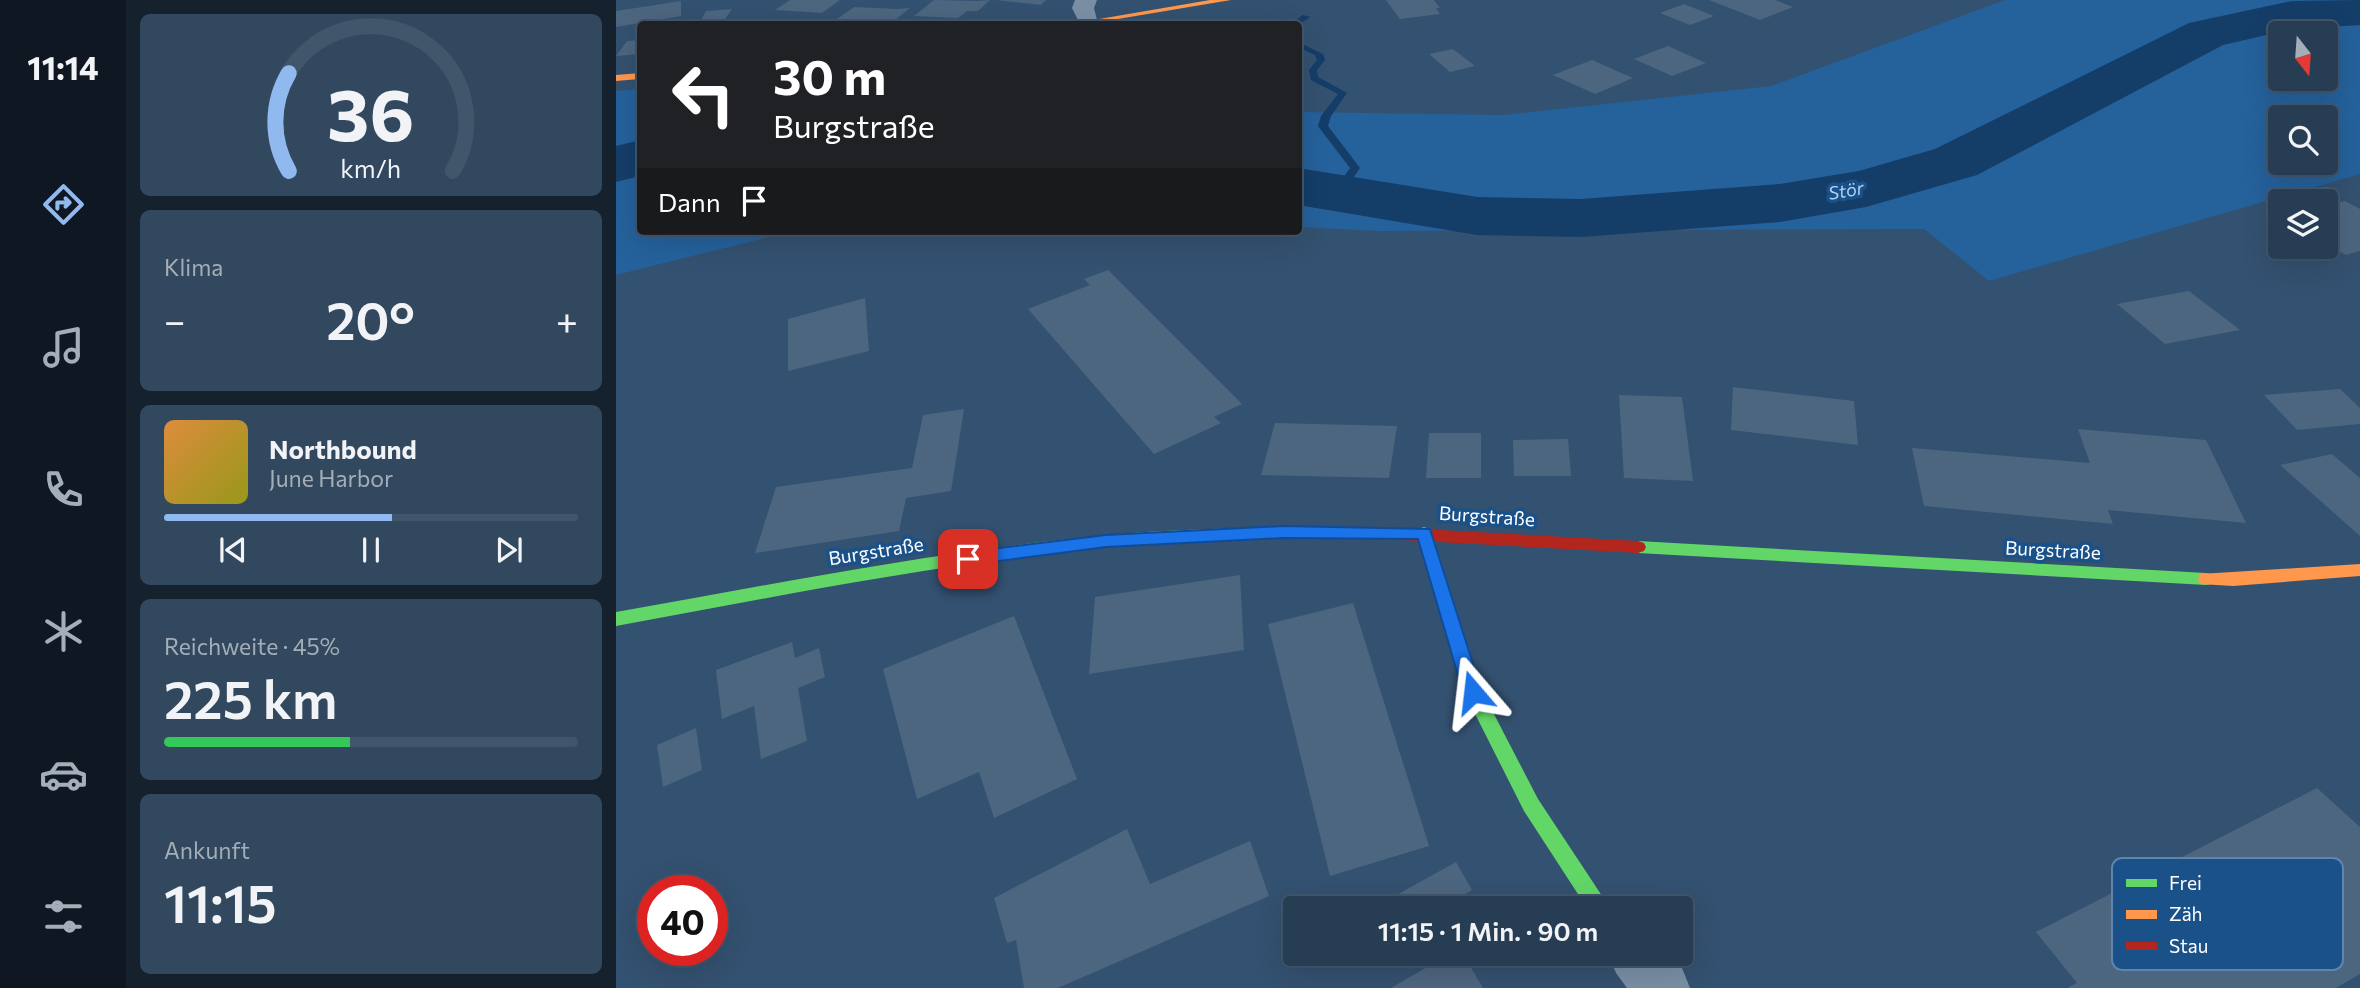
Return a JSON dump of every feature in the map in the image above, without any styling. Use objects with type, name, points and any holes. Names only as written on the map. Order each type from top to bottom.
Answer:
[{"type":"street","points":[[1081,21],[1086,0]]},
{"type":"street","points":[[1094,21],[1227,0]]},
{"type":"street","points":[[616,78],[637,76]]},
{"type":"street","name":"Burgstraße","points":[[616,619],[915,566],[1106,541],[1284,532],[1424,533],[1809,559],[2234,580],[2360,569]]},
{"type":"street","points":[[1424,533],[1473,692],[1531,805],[1591,896]]},
{"type":"street","points":[[1645,966],[1662,988]]},
{"type":"shaded area","points":[[2005,0],[2360,0],[2360,174],[2308,189],[2268,189],[2268,201],[1989,281],[1924,229],[1377,231],[1302,227],[1302,112],[1504,115],[1771,86]]},
{"type":"shaded area","points":[[637,89],[637,235],[777,235],[616,275],[616,91]]},
{"type":"building","points":[[790,0],[840,0],[822,13],[775,10]]},
{"type":"building","points":[[934,0],[990,0],[978,11],[967,11],[958,18],[914,16]]},
{"type":"building","points":[[996,0],[1046,0],[1041,5]]},
{"type":"building","points":[[1386,0],[1434,0],[1440,8],[1436,8],[1440,14],[1400,19]]},
{"type":"building","points":[[1709,0],[1775,0],[1793,7],[1760,20]]},
{"type":"building","points":[[681,1],[681,16],[637,21],[637,23],[616,27],[616,11]]},
{"type":"building","points":[[1684,4],[1714,16],[1690,25],[1660,13]]},
{"type":"building","points":[[854,7],[910,8],[895,20],[834,21]]},
{"type":"building","points":[[732,9],[725,19],[701,21],[706,11]]},
{"type":"building","points":[[637,40],[637,54],[616,56],[627,41]]},
{"type":"building","points":[[1668,46],[1706,63],[1672,76],[1634,59]]},
{"type":"building","points":[[1453,49],[1475,66],[1450,72],[1429,54]]},
{"type":"building","points":[[1592,60],[1633,78],[1595,94],[1553,75]]},
{"type":"building","points":[[2345,201],[2360,209],[2360,251],[2346,255],[2338,251],[2338,203]]},
{"type":"building","points":[[1108,270],[1242,404],[1214,417],[1221,423],[1154,454],[1028,309],[1090,285],[1084,279]]},
{"type":"building","points":[[2189,291],[2240,330],[2165,344],[2117,304]]},
{"type":"building","points":[[865,298],[869,351],[788,371],[788,319]]},
{"type":"building","points":[[1733,387],[1854,401],[1858,445],[1731,430]]},
{"type":"building","points":[[2340,389],[2360,408],[2360,424],[2297,430],[2264,395]]},
{"type":"building","points":[[1619,395],[1682,397],[1693,481],[1624,478]]},
{"type":"building","points":[[964,409],[951,491],[906,498],[899,531],[755,553],[776,487],[912,468],[923,415]]},
{"type":"building","points":[[1275,423],[1397,426],[1389,478],[1261,475]]},
{"type":"building","points":[[2078,429],[2206,440],[2246,523],[2108,510],[2113,524],[1924,506],[1912,448],[2090,463]]},
{"type":"building","points":[[1429,433],[1481,433],[1481,478],[1426,478]]},
{"type":"building","points":[[1568,439],[1571,476],[1514,476],[1513,440]]},
{"type":"building","points":[[2332,454],[2360,478],[2360,536],[2280,465]]},
{"type":"building","points":[[1240,575],[1244,650],[1089,674],[1095,597]]},
{"type":"building","points":[[1353,603],[1429,846],[1330,876],[1268,624]]},
{"type":"building","points":[[1014,616],[1077,779],[994,818],[979,772],[917,799],[883,669]]},
{"type":"building","points":[[792,642],[795,658],[819,648],[825,677],[798,688],[807,741],[761,759],[754,706],[722,719],[716,670]]},
{"type":"building","points":[[696,728],[702,770],[663,787],[657,745]]},
{"type":"building","points":[[2317,788],[2360,827],[2360,974],[2336,988],[2067,988],[2077,983],[2036,932],[2112,893],[2112,970],[2343,970],[2343,858],[2180,858]]},
{"type":"building","points":[[1127,829],[1150,884],[1250,841],[1269,896],[1058,988],[1024,988],[1016,940],[1007,943],[994,898]]},
{"type":"building","points":[[1456,862],[1472,890],[1462,896],[1395,896]]},
{"type":"building","points":[[1429,966],[1470,966],[1483,988],[1391,988]]},
{"type":"waterway","name":"Stör","points":[[1302,187],[1477,216],[1581,218],[1780,203],[1866,188],[1956,162],[2207,34],[2292,15],[2360,11]]},
{"type":"waterway","points":[[1300,21],[1306,17]]},
{"type":"waterway","points":[[1302,46],[1319,54],[1321,60],[1313,70],[1314,78],[1343,93],[1326,116],[1323,126],[1355,168],[1337,194]]},
{"type":"waterway","name":"Stör","points":[[616,164],[637,159]]},
{"type":"traffic: fast","points":[[616,619],[900,569],[1071,545],[1227,534],[1383,533]]},
{"type":"traffic: fast","points":[[1424,533],[1473,692],[1531,805],[1591,896]]},
{"type":"traffic: fast","points":[[1638,547],[2206,579]]},
{"type":"traffic: slow","points":[[1093,21],[1227,0]]},
{"type":"traffic: slow","points":[[616,78],[637,76]]},
{"type":"traffic: slow","points":[[2206,579],[2233,580],[2360,570]]},
{"type":"traffic: jam","points":[[1383,533],[1638,547]]},
{"type":"route","points":[[968,559],[1106,541],[1284,532],[1424,533],[1473,692]]}]
